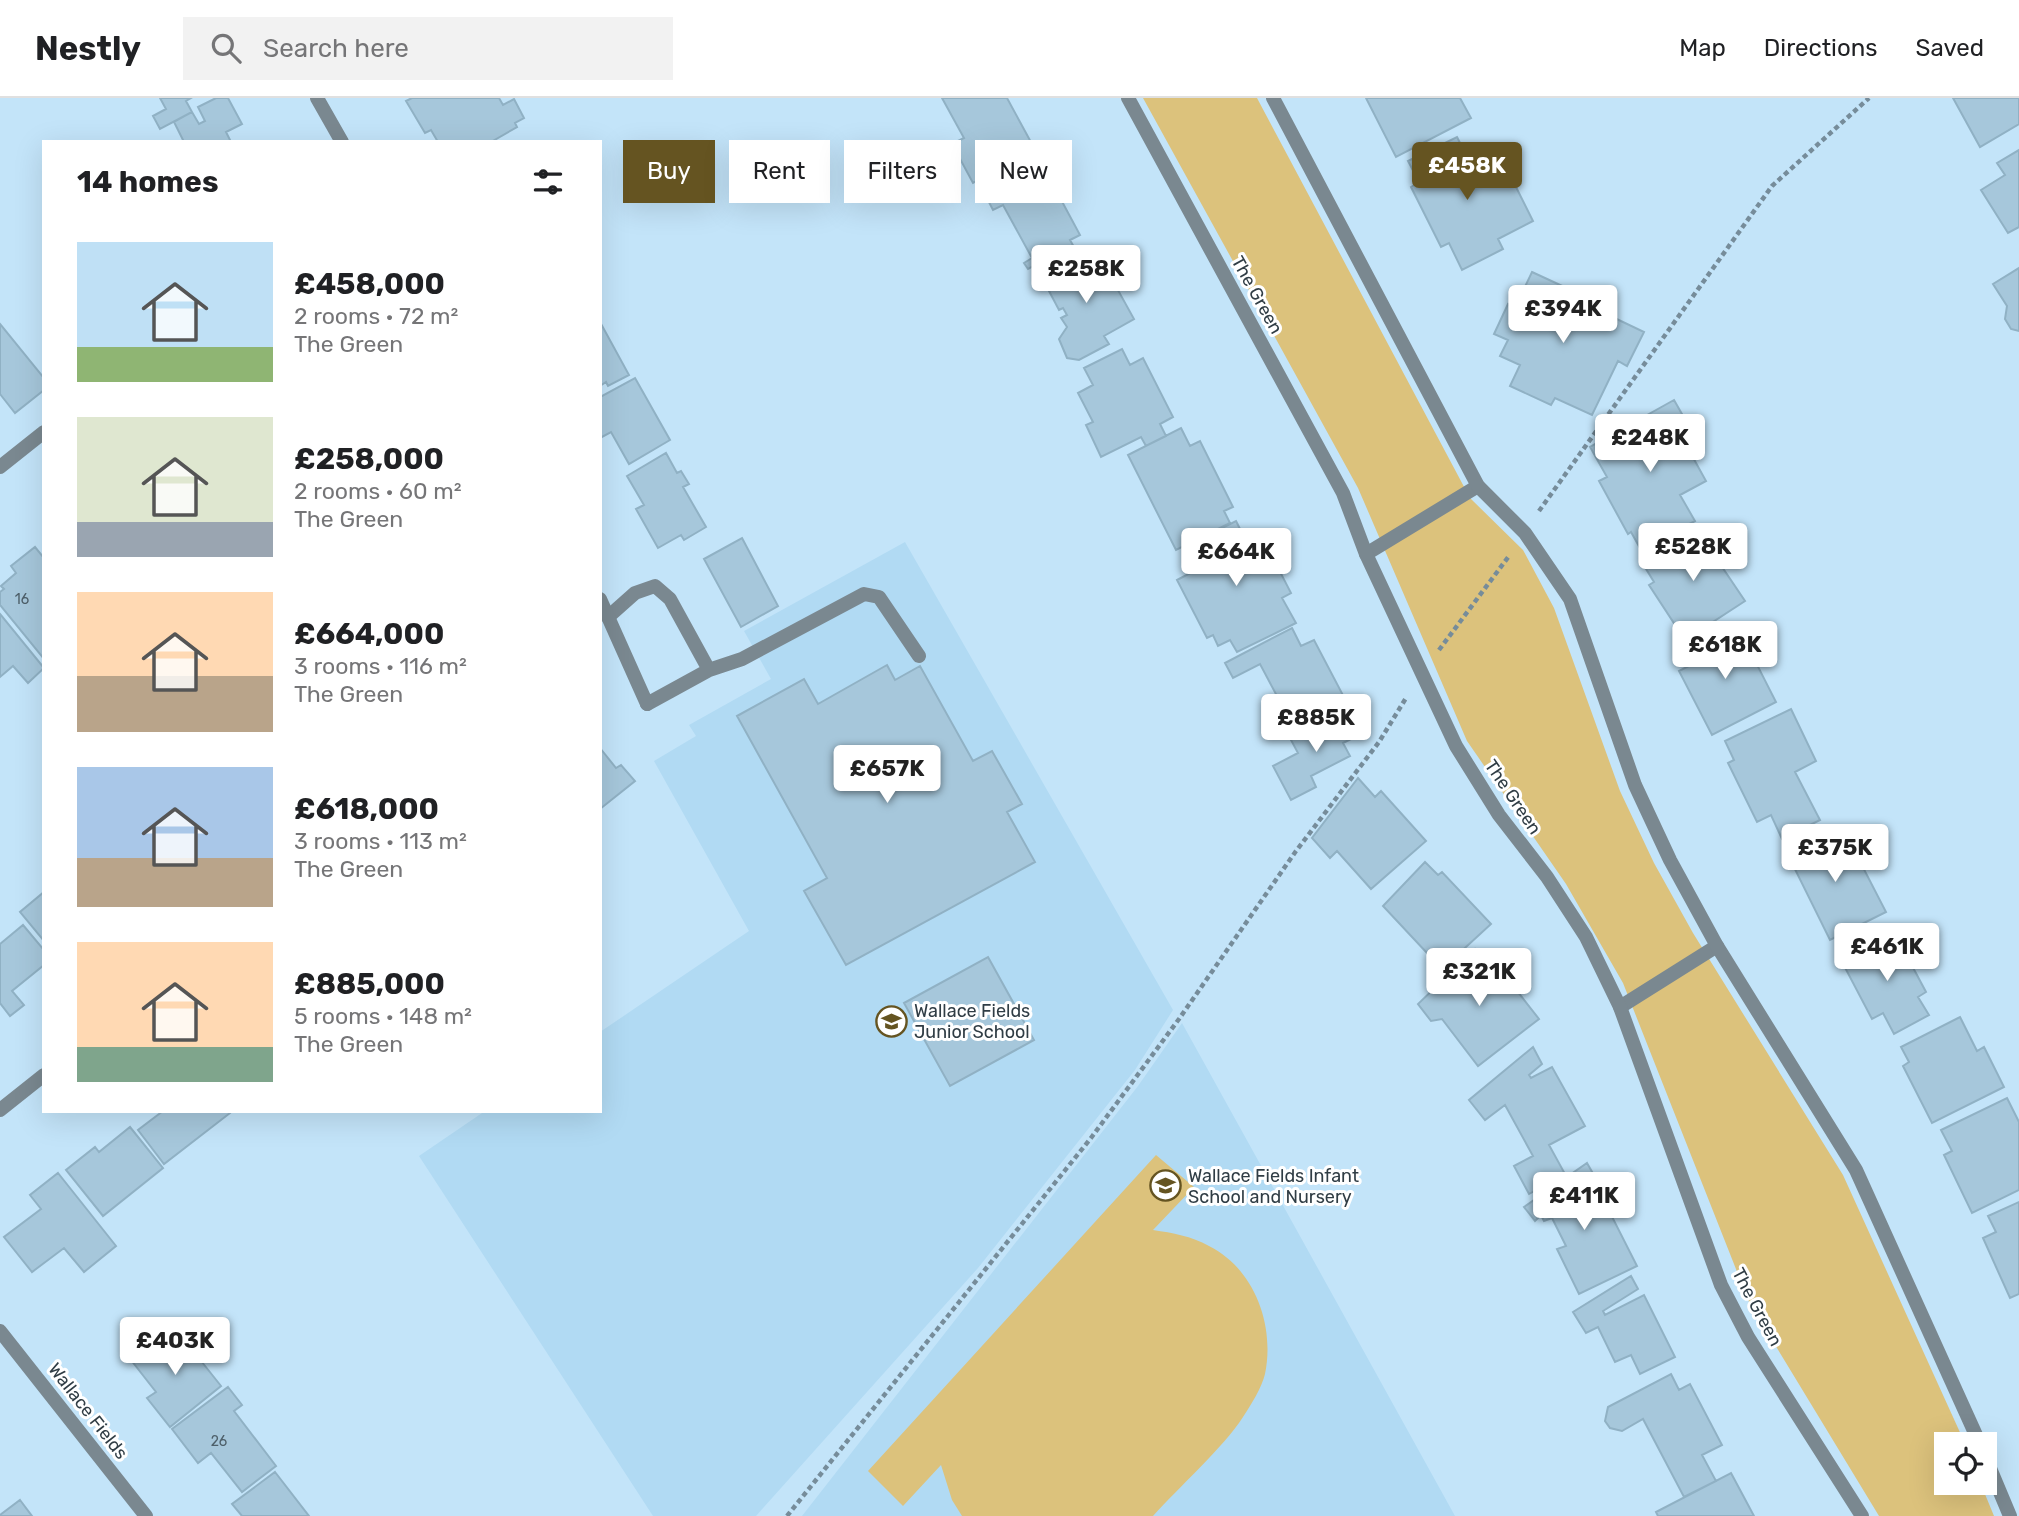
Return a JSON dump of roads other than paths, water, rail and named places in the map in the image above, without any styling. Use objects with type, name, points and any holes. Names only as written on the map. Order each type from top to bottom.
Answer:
[{"type":"street","points":[[317,98],[341,140]]},
{"type":"street","name":"The Green","points":[[1128,98],[1343,493],[1366,554],[1420,675],[1456,746],[1499,815],[1547,877],[1586,937],[1619,1007],[1721,1285],[1748,1337],[1862,1516]]},
{"type":"street","points":[[1273,98],[1478,486],[1525,533],[1570,599],[1635,785],[1670,860],[1717,946],[1856,1170],[1975,1432]]},
{"type":"street","points":[[0,467],[42,434]]},
{"type":"street","points":[[1366,554],[1478,486]]},
{"type":"street","points":[[709,670],[670,599],[655,586],[635,593],[604,620],[646,704],[709,670],[742,659],[864,594],[879,597],[919,656]]},
{"type":"street","points":[[1619,1007],[1717,946]]},
{"type":"street","points":[[0,1110],[42,1076]]},
{"type":"street","name":"Wallace Fields","points":[[0,1331],[145,1516]]},
{"type":"street","points":[[1997,1485],[2010,1516]]},
{"type":"place","name":"Wallace Fields Junior School","points":[[891,1021]]},
{"type":"place","name":"Wallace Fields Infant School and Nursery","points":[[1165,1186]]}]
